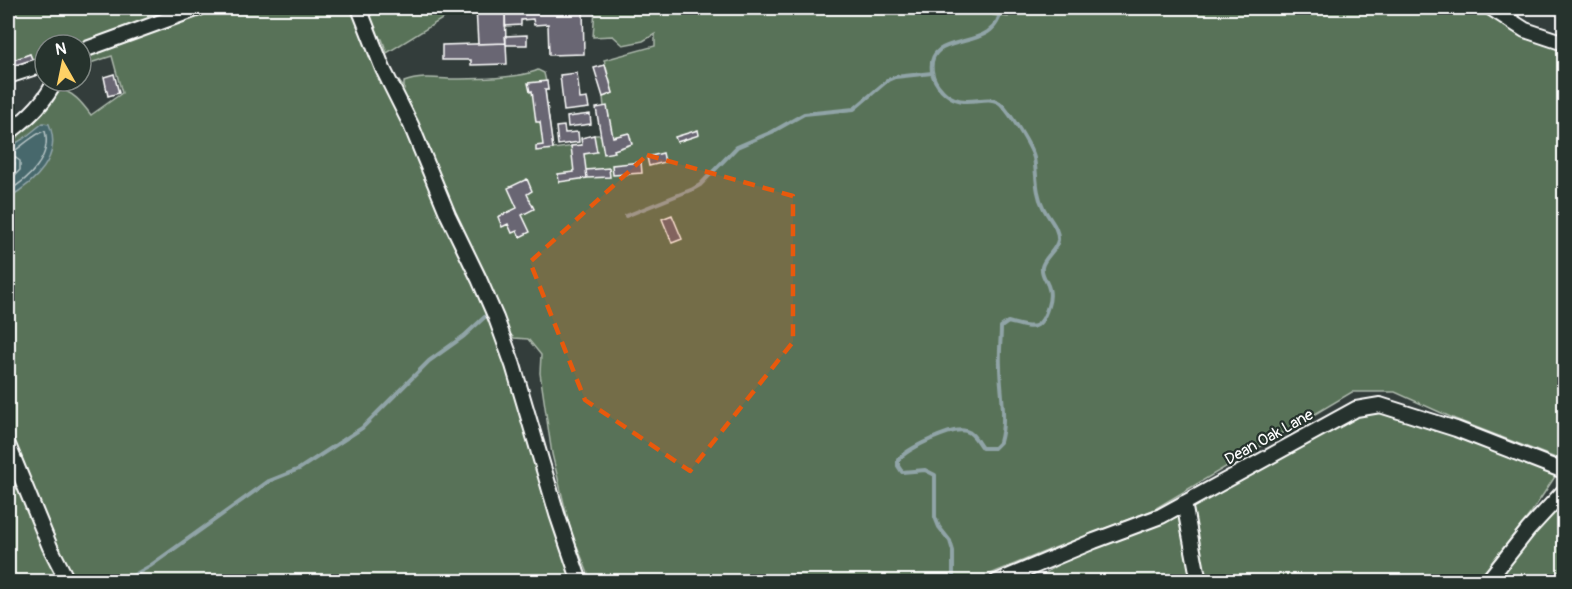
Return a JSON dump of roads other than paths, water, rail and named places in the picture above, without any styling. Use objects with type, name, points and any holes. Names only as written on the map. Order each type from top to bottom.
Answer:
[{"type":"street","points":[[93,47],[199,8]]},
{"type":"street","points":[[359,8],[383,69],[411,125],[448,215],[496,318],[513,365],[557,514],[580,582]]},
{"type":"street","points":[[1491,8],[1525,30],[1564,43]]},
{"type":"street","points":[[8,76],[33,68]]},
{"type":"street","points":[[8,133],[34,112],[47,93]]},
{"type":"street","name":"Dean Oak Lane","points":[[996,582],[1161,516],[1356,409],[1380,405],[1456,429],[1564,471]]},
{"type":"street","points":[[8,445],[50,547],[68,582]]},
{"type":"street","points":[[1486,582],[1528,530],[1564,491]]},
{"type":"street","points":[[1184,503],[1199,582]]},
{"type":"water","points":[[43,123],[49,124],[52,136],[49,158],[36,177],[8,198],[8,173],[14,169],[15,163],[8,161],[8,148]]},
{"type":"waterway","points":[[953,582],[953,551],[950,541],[939,527],[935,517],[935,475],[925,470],[902,472],[898,466],[898,460],[920,445],[941,435],[960,430],[969,432],[982,448],[994,448],[1000,442],[1003,414],[1001,327],[1008,322],[1029,327],[1038,325],[1042,321],[1050,298],[1042,267],[1058,240],[1055,227],[1039,195],[1034,158],[1025,138],[1010,115],[1001,104],[995,101],[966,101],[950,97],[938,86],[932,71],[933,58],[940,50],[988,32],[997,23],[1001,8]]},
{"type":"waterway","points":[[626,216],[700,185],[737,147],[772,132],[804,114],[854,109],[888,80],[895,77],[932,73]]},
{"type":"waterway","points":[[122,582],[150,566],[269,481],[299,469],[362,428],[429,361],[464,336],[488,314]]}]
